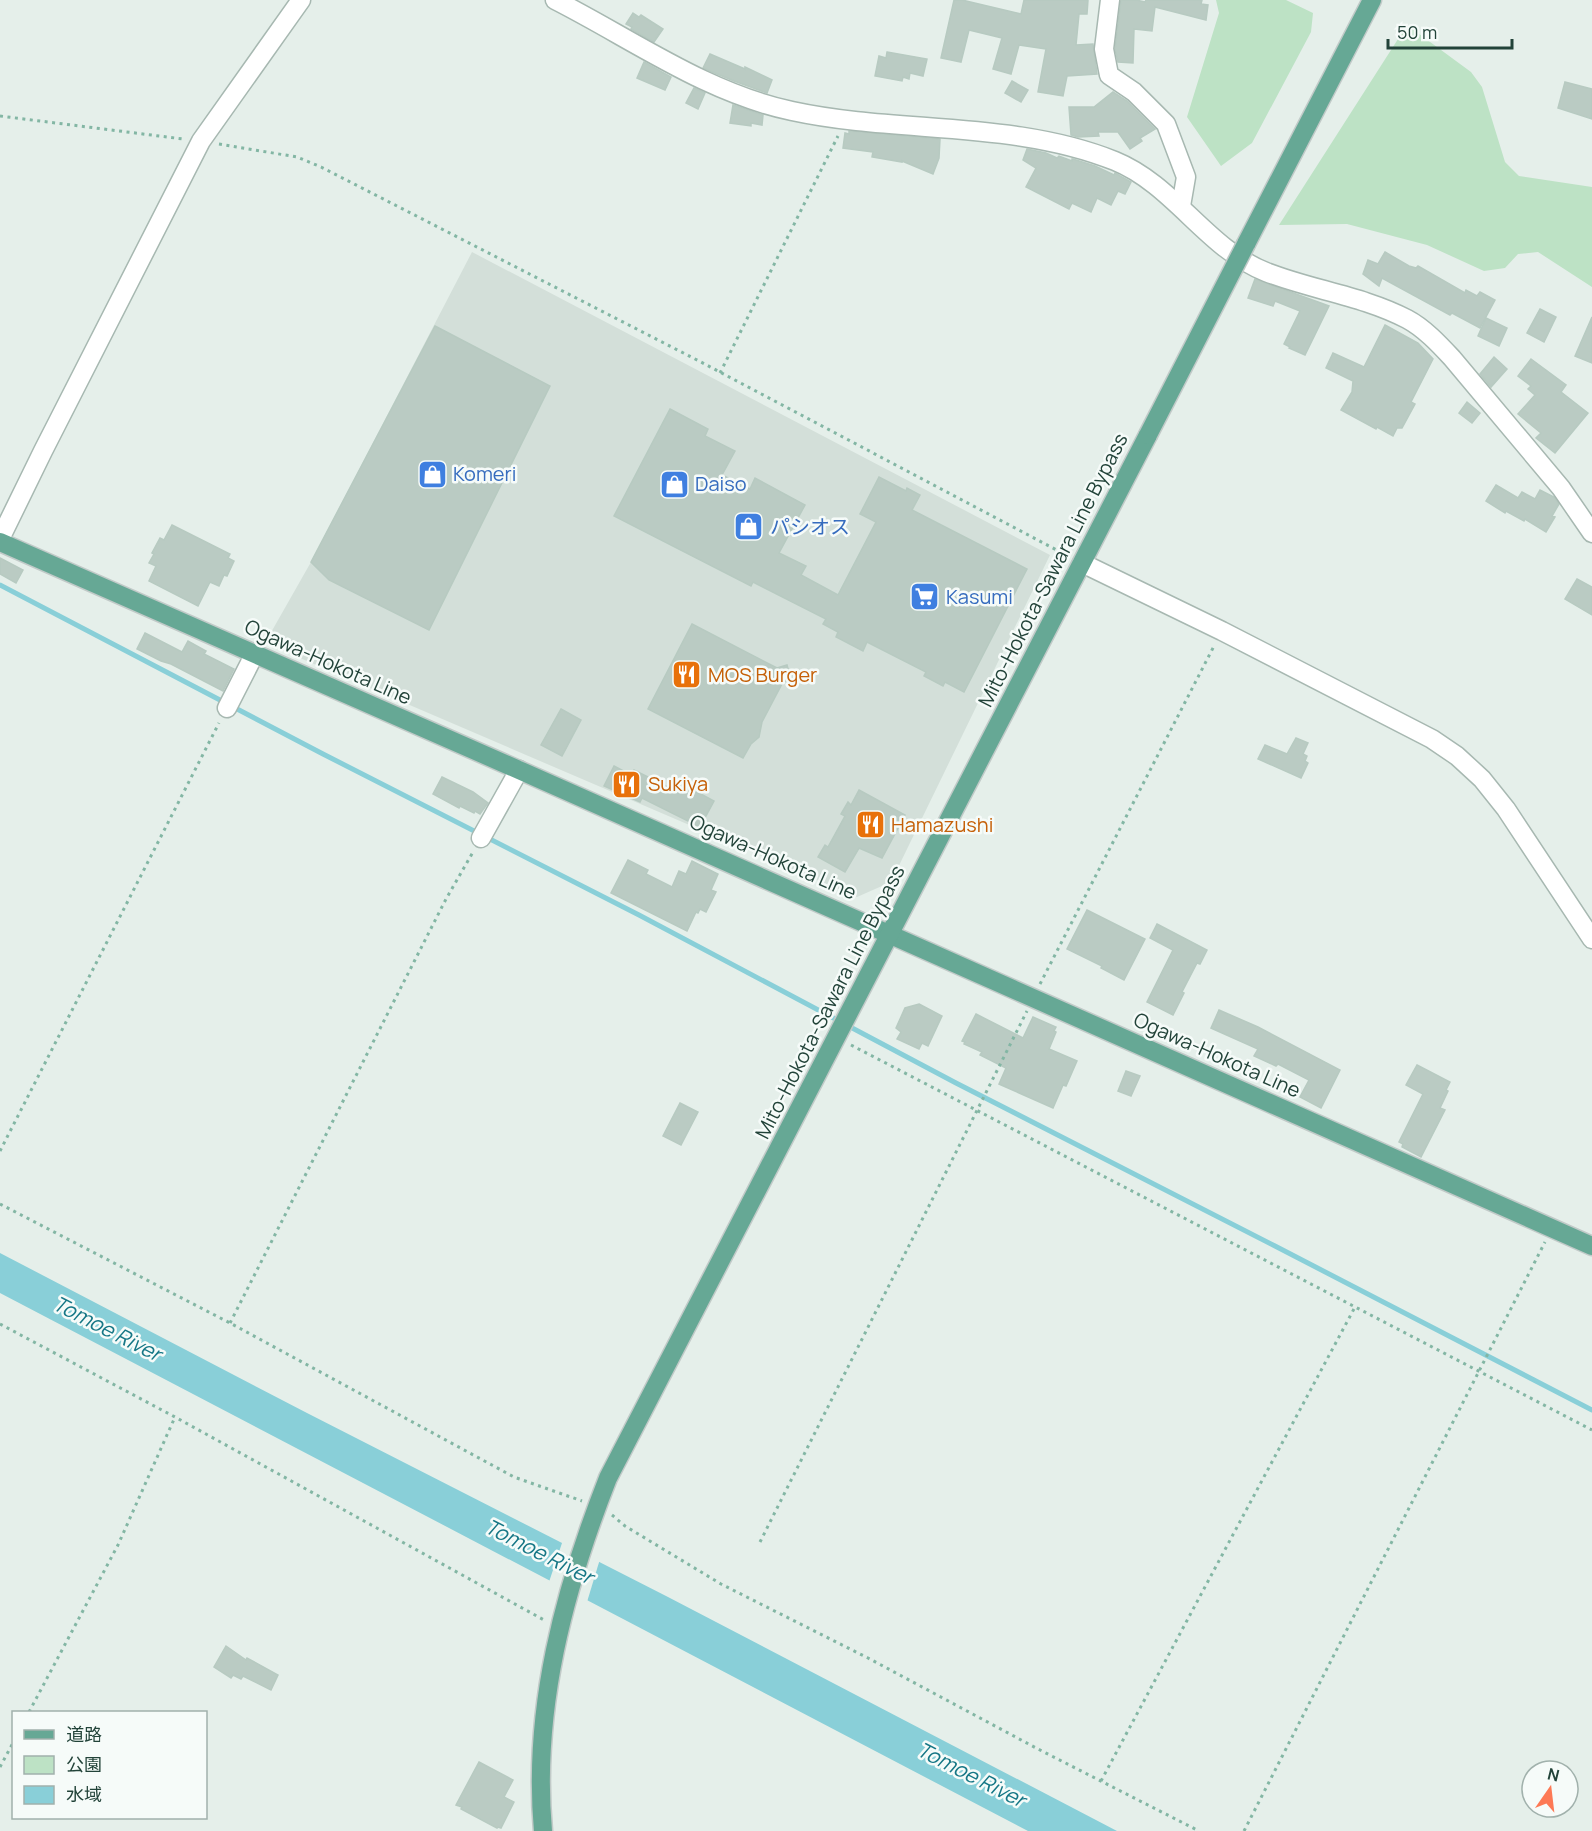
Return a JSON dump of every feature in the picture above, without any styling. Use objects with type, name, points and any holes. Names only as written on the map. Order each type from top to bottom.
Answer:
[{"type":"main road","name":"Mito-Hokota-Sawara Line Bypass","points":[[543,1831],[543,1735],[552,1659],[577,1561],[608,1478],[1372,0]]},
{"type":"main road","name":"Ogawa-Hokota Line","points":[[0,541],[1592,1246]]},
{"type":"street","points":[[0,541],[43,451],[201,141],[301,0]]},
{"type":"street","points":[[555,0],[665,60],[730,92],[792,111],[1026,138],[1068,146],[1117,162],[1143,177],[1181,206],[1208,233],[1243,261],[1267,272],[1365,302],[1408,320],[1433,338],[1561,488],[1592,533]]},
{"type":"street","points":[[1110,0],[1104,49],[1109,75],[1134,92],[1166,124],[1186,177],[1181,206]]},
{"type":"street","points":[[1082,563],[1222,631],[1432,739],[1457,756],[1482,779],[1506,809],[1592,939]]},
{"type":"street","points":[[229,704],[254,655]]},
{"type":"street","points":[[483,834],[519,770]]},
{"type":"path","points":[[0,116],[201,141],[297,157],[321,166],[1082,563]]},
{"type":"path","points":[[720,373],[847,119]]},
{"type":"path","points":[[760,1542],[1033,998],[1222,631]]},
{"type":"path","points":[[0,1151],[229,704]]},
{"type":"path","points":[[230,1323],[446,899],[483,834]]},
{"type":"path","points":[[842,1027],[977,1111],[1592,1430]]},
{"type":"path","points":[[0,1204],[230,1323],[514,1477],[595,1511],[611,1514],[625,1526],[721,1584],[1199,1831]]},
{"type":"path","points":[[1244,1831],[1552,1228]]},
{"type":"path","points":[[1101,1781],[1355,1307]]},
{"type":"path","points":[[0,1324],[561,1621]]},
{"type":"path","points":[[29,1711],[118,1545],[175,1417]]},
{"type":"path","points":[[0,1767],[12,1745]]},
{"type":"shaded area","points":[[472,252],[1050,555],[891,882],[857,897],[265,643],[311,562]]},
{"type":"green space","points":[[1216,0],[1286,0],[1313,13],[1311,32],[1252,143],[1221,166],[1187,117],[1219,13]]},
{"type":"green space","points":[[1407,25],[1471,72],[1482,87],[1505,162],[1519,176],[1592,187],[1592,287],[1538,252],[1518,254],[1505,268],[1484,271],[1427,245],[1347,224],[1279,225]]},
{"type":"water","name":"Tomoe River","points":[[0,1253],[1117,1831],[1028,1831],[0,1293]]},
{"type":"pier","points":[[563,1540],[600,1559],[587,1602],[549,1582]]},
{"type":"building","points":[[954,0],[1021,14],[1024,0],[1088,0],[1087,14],[1079,14],[1076,45],[1093,44],[1097,74],[1067,76],[1063,96],[1038,92],[1046,49],[1019,45],[1011,74],[993,69],[1002,38],[969,30],[961,62],[941,58]]},
{"type":"building","points":[[1121,0],[1145,2],[1146,0],[1202,0],[1201,4],[1208,5],[1206,20],[1155,7],[1152,31],[1134,29],[1133,63],[1118,62],[1115,49]]},
{"type":"building","points":[[633,13],[639,17],[641,15],[663,29],[654,42],[626,24]]},
{"type":"building","points":[[887,52],[927,59],[923,76],[910,73],[909,79],[903,77],[902,81],[875,76],[879,56],[886,58]]},
{"type":"building","points":[[710,54],[772,80],[767,93],[703,68]]},
{"type":"building","points":[[644,62],[671,77],[665,90],[637,78]]},
{"type":"building","points":[[1012,81],[1028,90],[1021,102],[1005,93]]},
{"type":"building","points":[[1565,82],[1592,89],[1592,119],[1558,108]]},
{"type":"building","points":[[694,88],[705,93],[698,109],[686,103]]},
{"type":"building","points":[[1113,92],[1127,101],[1155,129],[1140,138],[1142,141],[1130,149],[1118,132],[1098,132],[1099,136],[1071,135],[1069,107],[1094,107]]},
{"type":"building","points":[[733,105],[763,115],[762,125],[730,123]]},
{"type":"building","points":[[849,131],[940,139],[939,158],[933,174],[902,161],[872,157],[873,152],[843,148],[845,133],[849,134]]},
{"type":"building","points":[[1027,149],[1057,158],[1059,156],[1072,161],[1073,159],[1114,175],[1115,173],[1131,182],[1125,194],[1118,191],[1111,205],[1097,198],[1091,212],[1072,203],[1069,209],[1026,187],[1036,168],[1023,160]]},
{"type":"building","points":[[1385,252],[1409,266],[1416,268],[1418,266],[1465,293],[1466,290],[1477,296],[1480,292],[1495,300],[1480,328],[1452,313],[1450,315],[1382,278],[1379,286],[1363,274],[1368,260],[1378,264]]},
{"type":"building","points":[[1255,279],[1329,306],[1305,355],[1284,344],[1300,311],[1275,301],[1273,306],[1248,298]]},
{"type":"building","points":[[1540,309],[1556,317],[1544,342],[1527,333]]},
{"type":"building","points":[[1592,317],[1592,363],[1575,356]]},
{"type":"building","points":[[1486,318],[1507,328],[1499,346],[1478,336]]},
{"type":"building","points":[[1385,325],[1418,343],[1433,359],[1411,402],[1415,404],[1402,428],[1397,428],[1393,436],[1341,410],[1352,392],[1353,381],[1326,368],[1333,353],[1364,367]]},
{"type":"building","name":"Komeri","points":[[435,326],[550,386],[429,630],[329,580],[311,562]]},
{"type":"building","points":[[1494,357],[1507,369],[1491,387],[1480,374]]},
{"type":"building","points":[[1531,359],[1566,385],[1561,392],[1588,413],[1555,453],[1536,438],[1541,433],[1518,414],[1535,395],[1528,389],[1531,386],[1518,376]]},
{"type":"building","points":[[1467,402],[1480,413],[1472,423],[1459,413]]},
{"type":"building","points":[[670,409],[708,429],[705,436],[735,451],[722,475],[750,489],[755,478],[805,505],[779,553],[806,566],[801,575],[838,595],[876,522],[860,514],[879,477],[906,491],[907,488],[920,495],[912,510],[1027,569],[964,692],[945,682],[943,686],[924,676],[926,672],[867,642],[863,651],[836,637],[838,632],[823,624],[826,619],[753,582],[751,586],[614,516]]},
{"type":"building","points":[[1496,485],[1518,498],[1522,492],[1535,499],[1540,490],[1554,497],[1559,504],[1552,516],[1555,517],[1546,532],[1525,519],[1524,521],[1506,511],[1505,513],[1486,501]]},
{"type":"building","points":[[172,525],[230,554],[228,558],[234,561],[219,586],[210,582],[198,606],[149,581],[156,566],[149,563],[154,554],[152,553],[160,538],[164,540]]},
{"type":"building","points":[[0,558],[23,570],[16,583],[0,574]]},
{"type":"building","points":[[1577,579],[1592,587],[1592,615],[1565,599]]},
{"type":"building","points":[[692,624],[777,668],[787,665],[791,680],[783,682],[762,722],[759,737],[751,744],[743,758],[648,709]]},
{"type":"building","points":[[145,633],[182,652],[188,641],[206,651],[204,654],[234,669],[223,691],[137,649]]},
{"type":"building","points":[[561,709],[581,720],[562,756],[541,745]]},
{"type":"building","points":[[1296,738],[1308,743],[1303,754],[1307,756],[1305,761],[1308,763],[1301,778],[1258,759],[1265,745],[1287,754]]},
{"type":"building","points":[[614,766],[631,775],[634,770],[670,788],[675,780],[714,801],[700,827],[642,798],[640,802],[604,786]]},
{"type":"building","points":[[442,777],[473,792],[488,803],[480,814],[460,806],[459,808],[433,794]]},
{"type":"building","name":"Hamazushi","points":[[859,790],[905,815],[882,858],[859,848],[845,872],[818,857],[825,845],[828,847],[845,816],[841,814],[848,802],[851,805]]},
{"type":"building","points":[[628,860],[648,870],[646,874],[672,887],[679,871],[686,874],[692,861],[718,874],[711,890],[716,892],[706,912],[700,909],[698,913],[696,912],[687,931],[611,893]]},
{"type":"building","points":[[1087,910],[1145,939],[1124,980],[1067,949]]},
{"type":"building","points":[[1157,924],[1207,950],[1200,964],[1197,963],[1173,1015],[1147,1002],[1173,950],[1150,938]]},
{"type":"building","points":[[919,1004],[942,1016],[928,1046],[922,1043],[919,1049],[897,1039],[901,1032],[896,1028],[905,1008]]},
{"type":"building","points":[[1219,1010],[1258,1027],[1340,1070],[1321,1108],[1300,1097],[1309,1080],[1278,1064],[1276,1066],[1254,1056],[1258,1049],[1211,1028]]},
{"type":"building","points":[[976,1014],[1023,1038],[1033,1017],[1056,1027],[1049,1049],[1077,1061],[1053,1108],[999,1084],[1006,1068],[980,1055],[982,1052],[964,1044],[965,1042],[962,1041]]},
{"type":"building","points":[[1417,1065],[1450,1082],[1440,1108],[1445,1110],[1421,1157],[1402,1147],[1403,1144],[1399,1142],[1423,1094],[1406,1085]]},
{"type":"building","points":[[1126,1071],[1140,1076],[1131,1096],[1118,1091]]},
{"type":"building","points":[[680,1103],[698,1112],[681,1145],[663,1136]]},
{"type":"building","points":[[226,1646],[246,1660],[247,1658],[278,1675],[271,1690],[243,1676],[241,1679],[233,1675],[231,1678],[214,1667]]},
{"type":"building","points":[[479,1762],[513,1780],[504,1797],[514,1802],[501,1828],[497,1828],[456,1805]]},
{"type":"waterway","points":[[0,585],[323,754],[639,915],[956,1083],[1592,1410]]},
{"type":"place","name":"Komeri","points":[[432,474]]},
{"type":"place","name":"Daiso","points":[[674,484]]},
{"type":"place","name":"パシオス","points":[[749,527]]},
{"type":"place","name":"Kasumi","points":[[925,597]]},
{"type":"place","name":"MOS Burger","points":[[687,675]]},
{"type":"place","name":"Sukiya","points":[[627,784]]},
{"type":"place","name":"Hamazushi","points":[[870,825]]}]
